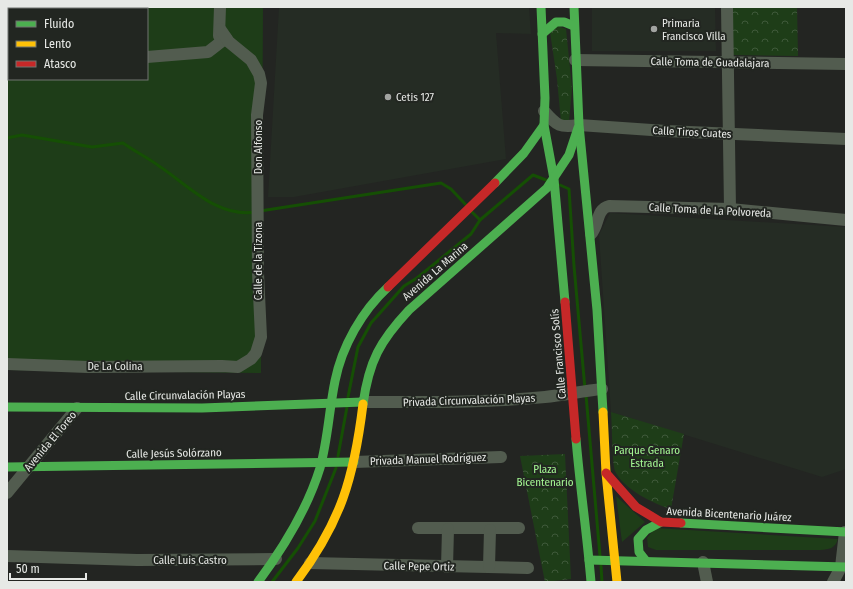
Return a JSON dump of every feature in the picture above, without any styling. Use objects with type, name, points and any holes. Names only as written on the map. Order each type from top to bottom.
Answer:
[{"type":"main road","name":"Calle Francisco Solís","points":[[541,7],[544,125],[555,183],[574,391],[580,488],[586,522],[590,582]]},
{"type":"main road","points":[[574,7],[575,60],[579,125],[590,220],[602,389],[606,472],[617,582]]},
{"type":"main road","points":[[542,34],[556,21],[562,20],[574,26]]},
{"type":"main road","name":"Avenida La Marina","points":[[258,582],[276,559],[299,523],[309,500],[327,440],[335,380],[340,363],[351,337],[371,304],[401,272],[506,173],[524,153],[544,125]]},
{"type":"main road","name":"Avenida La Marina","points":[[296,582],[310,563],[336,518],[346,494],[354,462],[366,381],[379,347],[390,331],[409,310],[555,183],[569,155],[579,125]]},
{"type":"main road","name":"Calle Circunvalación Playas","points":[[7,407],[202,408],[363,402]]},
{"type":"main road","points":[[321,463],[354,462]]},
{"type":"main road","name":"Calle Jesús Solórzano","points":[[7,466],[321,463]]},
{"type":"main road","name":"Avenida Bicentenario Juárez","points":[[606,472],[636,507],[661,522],[845,532]]},
{"type":"main road","points":[[646,561],[639,552],[638,539],[646,530],[661,522]]},
{"type":"main road","points":[[589,560],[843,567]]},
{"type":"street","points":[[148,57],[204,53],[222,37],[220,7]]},
{"type":"street","points":[[727,7],[730,209]]},
{"type":"street","name":"Don Alfonso","points":[[222,37],[248,69],[259,94],[258,201]]},
{"type":"street","name":"Calle Toma de Guadalajara","points":[[575,60],[846,64]]},
{"type":"street","name":"Calle Tiros Cuates","points":[[544,111],[554,123],[559,126],[566,127],[579,125],[846,140]]},
{"type":"street","name":"Calle de la Tizona","points":[[222,366],[238,360],[250,350],[259,321],[258,201]]},
{"type":"street","name":"Calle Toma de La Polvoreda","points":[[591,234],[595,230],[600,212],[604,207],[609,206],[730,209],[846,220]]},
{"type":"street","name":"De La Colina","points":[[7,364],[88,367],[222,366]]},
{"type":"street","name":"Privada Circunvalación Playas","points":[[363,402],[505,400],[546,397],[574,391],[602,389]]},
{"type":"street","name":"Avenida El Toreo","points":[[7,493],[77,408]]},
{"type":"street","name":"Privada Manuel Rodríguez","points":[[354,462],[501,457]]},
{"type":"street","points":[[418,528],[490,530],[519,528]]},
{"type":"street","points":[[447,567],[448,529]]},
{"type":"street","points":[[490,530],[490,567]]},
{"type":"street","points":[[833,582],[843,567],[845,532]]},
{"type":"street","name":"Calle Luis Castro","points":[[7,556],[138,560],[276,559]]},
{"type":"street","points":[[703,562],[707,582]]},
{"type":"street","name":"Calle Pepe Ortiz","points":[[310,563],[528,568]]},
{"type":"shaded area","name":"Cetis 127","points":[[279,7],[529,7],[531,34],[496,33],[506,159],[294,197],[268,197]]},
{"type":"shaded area","name":"Primaria Francisco Villa","points":[[592,7],[715,7],[716,51],[592,51]]},
{"type":"shaded area","points":[[610,213],[846,227],[846,469],[822,477],[611,412],[599,235]]},
{"type":"green space","points":[[7,7],[263,7],[261,373],[7,370]]},
{"type":"green space","points":[[731,7],[797,7],[798,56],[732,55]]},
{"type":"green space","points":[[555,25],[566,29],[572,88],[569,122],[561,122],[557,79],[550,32]]},
{"type":"green space","name":"Parque Genaro Estrada","points":[[611,412],[684,434],[671,509],[648,500],[632,490],[619,478],[614,466]]},
{"type":"green space","name":"Plaza Bicentenario","points":[[565,454],[571,579],[545,582],[520,456]]},
{"type":"green space","points":[[616,496],[645,522],[622,542]]},
{"type":"green space","points":[[655,528],[838,539],[833,547],[820,550],[656,550],[648,547],[647,538]]},
{"type":"waterway","points":[[7,138],[22,135],[92,147],[123,143],[216,205],[241,213],[255,212]]},
{"type":"waterway","points":[[480,220],[533,175],[546,180]]},
{"type":"waterway","points":[[260,211],[441,183],[451,189],[466,205]]},
{"type":"waterway","points":[[560,185],[569,189],[585,389]]},
{"type":"waterway","points":[[348,397],[358,347],[371,323],[404,286],[417,278],[471,234],[480,220],[472,212]]},
{"type":"waterway","points":[[586,395],[600,556]]},
{"type":"waterway","points":[[338,456],[347,407]]},
{"type":"waterway","points":[[272,582],[298,548],[315,521],[336,468]]},
{"type":"waterway","points":[[601,566],[602,582]]},
{"type":"traffic: fast","points":[[541,7],[545,98],[544,125],[554,179],[565,302]]},
{"type":"traffic: fast","points":[[574,7],[579,125],[597,310],[603,412]]},
{"type":"traffic: fast","points":[[542,34],[556,22],[564,22],[574,26]]},
{"type":"traffic: fast","points":[[495,183],[524,153],[544,125]]},
{"type":"traffic: fast","points":[[363,404],[369,376],[377,352],[390,332],[409,310],[547,188],[569,155],[578,128]]},
{"type":"traffic: fast","points":[[258,582],[286,542],[302,513],[315,484],[325,446],[338,368],[348,342],[362,318],[388,287]]},
{"type":"traffic: fast","points":[[7,407],[202,408],[363,402]]},
{"type":"traffic: fast","points":[[576,439],[591,582]]},
{"type":"traffic: fast","points":[[7,467],[354,462]]},
{"type":"traffic: fast","points":[[646,561],[639,552],[638,539],[646,530],[661,522]]},
{"type":"traffic: fast","points":[[681,523],[846,532]]},
{"type":"traffic: fast","points":[[589,560],[846,567]]},
{"type":"traffic: slow","points":[[296,582],[324,539],[335,519],[343,498],[355,455],[363,404]]},
{"type":"traffic: slow","points":[[603,412],[606,473],[617,582]]},
{"type":"traffic: jam","points":[[388,287],[495,183]]},
{"type":"traffic: jam","points":[[565,302],[576,439]]},
{"type":"traffic: jam","points":[[606,473],[636,507],[661,522],[681,523]]},
{"type":"place","name":"Primaria Francisco Villa","points":[[654,29]]},
{"type":"place","name":"Cetis 127","points":[[388,97]]}]
